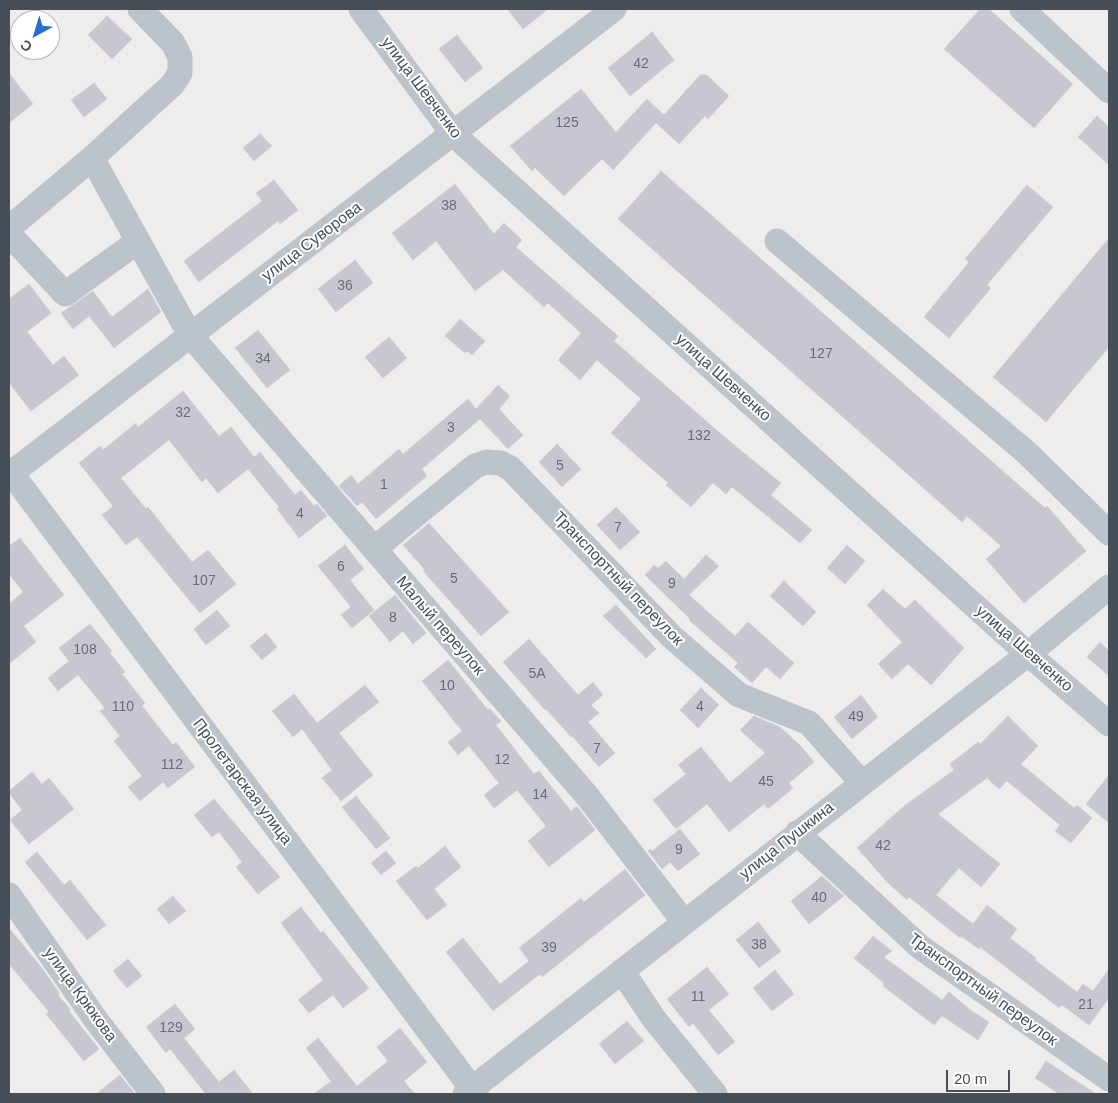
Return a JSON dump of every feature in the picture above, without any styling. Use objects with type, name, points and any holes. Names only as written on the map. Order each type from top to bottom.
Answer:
[{"type":"street","points":[[9,225],[15,223],[92,158],[172,86],[180,73],[180,57],[173,43],[140,9]]},
{"type":"street","name":"улица Шевченко","points":[[361,9],[453,134],[1028,654],[1109,724]]},
{"type":"street","name":"улица Суворова","points":[[10,473],[614,9]]},
{"type":"street","points":[[1022,9],[1109,91]]},
{"type":"street","name":"Малый переулок","points":[[92,158],[190,335],[588,797],[684,922]]},
{"type":"street","points":[[9,234],[65,294],[138,242]]},
{"type":"street","points":[[777,241],[1026,453],[1109,533]]},
{"type":"street","name":"Транспортный переулок","points":[[374,549],[475,466],[487,462],[505,465],[510,468],[672,638],[739,695],[809,723],[862,783]]},
{"type":"street","name":"Пролетарская улица","points":[[10,473],[471,1093]]},
{"type":"street","name":"улица Пушкина","points":[[471,1093],[622,971],[1028,654],[1109,588]]},
{"type":"street","name":"Транспортный переулок","points":[[797,833],[920,948],[1109,1079]]},
{"type":"street","name":"улица Крюкова","points":[[9,895],[96,1020],[153,1094]]},
{"type":"street","points":[[622,971],[654,1019],[716,1094]]},
{"type":"building","points":[[507,9],[548,9],[523,29]]},
{"type":"building","points":[[980,9],[989,9],[1073,84],[1034,128],[944,49]]},
{"type":"building","points":[[107,16],[132,39],[112,59],[88,35]]},
{"type":"building","points":[[652,32],[674,60],[630,96],[608,68]]},
{"type":"building","points":[[457,35],[483,68],[465,82],[439,49]]},
{"type":"building","points":[[9,73],[33,104],[9,123]]},
{"type":"building","points":[[700,75],[707,75],[729,96],[708,119],[705,116],[679,144],[656,123],[613,170],[602,159],[564,196],[535,168],[532,171],[510,146],[581,89],[616,132],[647,99],[664,115]]},
{"type":"building","points":[[94,83],[107,99],[84,117],[71,100]]},
{"type":"building","points":[[1097,116],[1109,127],[1109,165],[1078,137]]},
{"type":"building","points":[[260,134],[272,146],[254,161],[243,148]]},
{"type":"building","points":[[661,171],[1045,508],[1047,506],[1086,551],[1024,603],[986,559],[1001,546],[967,516],[962,522],[618,219]]},
{"type":"building","points":[[274,180],[298,210],[280,224],[278,221],[199,282],[184,261],[262,201],[256,193]]},
{"type":"building","points":[[455,184],[494,234],[504,223],[522,240],[516,247],[618,336],[614,341],[781,483],[771,495],[812,530],[800,543],[732,487],[726,494],[713,483],[691,507],[666,485],[668,483],[611,433],[641,399],[597,360],[580,380],[558,360],[581,333],[548,303],[544,307],[503,270],[475,291],[436,241],[413,260],[392,233]]},
{"type":"building","points":[[1027,185],[1053,207],[987,285],[991,288],[949,338],[924,317],[969,262],[965,259]]},
{"type":"building","points":[[1109,238],[1109,347],[1046,422],[993,377]]},
{"type":"building","points":[[355,260],[373,283],[336,312],[318,289]]},
{"type":"building","points":[[29,284],[51,313],[27,332],[53,365],[64,356],[79,375],[31,411],[9,383],[9,299]]},
{"type":"building","points":[[148,289],[161,312],[114,348],[89,316],[73,329],[61,313],[93,291],[112,317]]},
{"type":"building","points":[[460,319],[485,341],[472,355],[467,351],[465,353],[445,336]]},
{"type":"building","points":[[258,330],[290,370],[267,388],[235,348]]},
{"type":"building","points":[[389,337],[407,358],[383,378],[365,357]]},
{"type":"building","points":[[498,385],[510,396],[499,409],[523,435],[508,449],[480,419],[422,469],[427,476],[376,519],[362,502],[357,506],[339,486],[351,475],[358,484],[399,449],[403,454],[468,399],[476,409]]},
{"type":"building","points":[[183,391],[219,436],[231,427],[254,457],[260,452],[295,495],[301,490],[314,506],[317,504],[327,516],[299,538],[277,509],[279,507],[248,469],[218,493],[206,478],[202,482],[169,440],[121,478],[146,509],[148,507],[192,562],[208,550],[236,584],[200,613],[137,537],[126,545],[102,515],[113,506],[79,463],[100,446],[103,450],[136,423],[138,427]]},
{"type":"building","points":[[557,444],[581,469],[562,487],[539,462]]},
{"type":"building","points":[[616,507],[640,532],[620,550],[597,525]]},
{"type":"building","points":[[429,523],[509,612],[481,636],[423,571],[425,570],[403,545]]},
{"type":"building","points":[[20,538],[64,595],[24,626],[36,642],[9,664],[9,604],[23,592],[9,574],[9,546]]},
{"type":"building","points":[[345,545],[364,569],[350,580],[374,610],[352,628],[341,615],[351,607],[318,566]]},
{"type":"building","points":[[847,545],[865,561],[845,584],[827,568]]},
{"type":"building","points":[[706,555],[719,566],[689,595],[735,636],[748,622],[794,663],[780,679],[766,667],[752,683],[734,667],[738,663],[689,620],[645,575],[654,565],[658,568],[666,561],[684,579]]},
{"type":"building","points":[[784,581],[816,612],[803,626],[770,596]]},
{"type":"building","points":[[883,589],[905,609],[915,600],[964,648],[931,685],[908,664],[892,679],[878,664],[902,642],[867,605]]},
{"type":"building","points":[[395,595],[426,633],[413,644],[403,631],[390,642],[369,616]]},
{"type":"building","points":[[616,605],[656,649],[646,658],[603,616]]},
{"type":"building","points":[[217,610],[230,626],[206,645],[194,629]]},
{"type":"building","points":[[90,624],[112,651],[110,653],[125,672],[122,674],[145,703],[142,706],[173,745],[176,742],[195,767],[168,788],[163,782],[140,801],[128,787],[142,776],[114,741],[120,736],[100,711],[105,708],[78,675],[58,691],[48,678],[69,661],[59,648]]},
{"type":"building","points":[[266,633],[277,647],[262,660],[250,646]]},
{"type":"building","points":[[529,639],[578,695],[593,682],[603,695],[591,705],[599,713],[588,722],[615,753],[599,767],[503,662]]},
{"type":"building","points":[[1100,642],[1109,651],[1109,676],[1087,657]]},
{"type":"building","points":[[448,660],[488,710],[490,709],[501,721],[496,725],[534,774],[539,771],[571,811],[577,806],[595,830],[549,867],[528,841],[546,826],[517,790],[494,808],[484,795],[499,783],[469,746],[458,755],[448,742],[462,731],[422,681]]},
{"type":"building","points":[[365,685],[379,702],[339,733],[373,775],[341,801],[322,778],[332,770],[302,729],[293,737],[272,711],[294,694],[317,723]]},
{"type":"building","points":[[701,688],[719,705],[698,728],[680,710]]},
{"type":"building","points":[[861,695],[878,717],[852,739],[834,717]]},
{"type":"building","points":[[754,716],[780,727],[801,746],[814,762],[789,783],[793,788],[768,809],[764,804],[729,832],[707,804],[676,829],[653,800],[686,774],[678,765],[701,747],[730,783],[765,753],[740,730]]},
{"type":"building","points":[[1008,716],[1038,746],[1021,764],[1074,808],[1077,805],[1092,818],[1071,843],[1055,831],[1060,825],[1007,781],[999,789],[987,778],[938,814],[1000,864],[981,887],[959,868],[936,895],[973,924],[987,905],[1017,929],[1010,938],[1077,992],[1083,984],[1093,991],[1109,969],[1109,998],[1089,1025],[1062,1005],[1059,1008],[980,947],[979,949],[961,936],[960,938],[909,897],[907,900],[888,883],[857,848],[904,806],[954,770],[950,764],[978,742],[980,744]]},
{"type":"building","points":[[32,772],[42,784],[49,778],[74,809],[29,844],[10,820],[22,810],[9,791]]},
{"type":"building","points":[[1109,775],[1109,823],[1086,804]]},
{"type":"building","points":[[356,796],[390,838],[376,849],[342,807]]},
{"type":"building","points":[[214,799],[280,877],[258,894],[236,867],[242,862],[219,832],[212,837],[194,815]]},
{"type":"building","points":[[680,829],[700,854],[678,871],[670,862],[662,869],[648,851],[650,849],[652,851]]},
{"type":"building","points":[[445,846],[461,867],[434,889],[447,905],[427,920],[396,881],[416,866],[418,868]]},
{"type":"building","points":[[386,851],[396,863],[381,875],[371,863]]},
{"type":"building","points":[[37,852],[64,885],[70,880],[106,925],[87,940],[25,862]]},
{"type":"building","points":[[625,869],[645,895],[542,977],[540,974],[493,1011],[446,952],[463,938],[500,984],[529,961],[519,948],[581,898],[584,902]]},
{"type":"building","points":[[822,876],[844,896],[809,924],[791,901]]},
{"type":"building","points":[[173,896],[186,911],[169,924],[157,909]]},
{"type":"building","points":[[301,907],[369,988],[343,1008],[333,995],[309,1013],[298,1000],[323,980],[281,923]]},
{"type":"building","points":[[758,922],[781,951],[759,968],[736,940]]},
{"type":"building","points":[[9,928],[42,968],[60,994],[58,995],[71,1010],[69,1011],[99,1049],[84,1061],[46,1014],[49,1012],[9,964]]},
{"type":"building","points":[[873,936],[892,951],[884,957],[942,1000],[949,992],[969,1009],[989,1022],[978,1040],[942,1016],[934,1025],[883,986],[884,983],[869,971],[871,967],[868,970],[854,958]]},
{"type":"building","points":[[128,959],[142,976],[127,988],[113,971]]},
{"type":"building","points":[[707,967],[729,994],[709,1010],[735,1042],[718,1055],[693,1023],[689,1027],[667,999]]},
{"type":"building","points":[[775,970],[794,994],[772,1011],[753,988]]},
{"type":"building","points":[[175,1004],[195,1029],[184,1038],[219,1082],[234,1070],[253,1094],[204,1094],[170,1049],[166,1053],[146,1027]]},
{"type":"building","points":[[627,1021],[644,1041],[615,1064],[599,1044]]},
{"type":"building","points":[[400,1028],[427,1062],[404,1081],[415,1094],[314,1094],[331,1081],[306,1048],[318,1038],[357,1086],[388,1061],[377,1047]]},
{"type":"building","points":[[1046,1061],[1096,1094],[1059,1094],[1035,1078]]},
{"type":"building","points":[[120,1075],[135,1094],[96,1094]]}]
